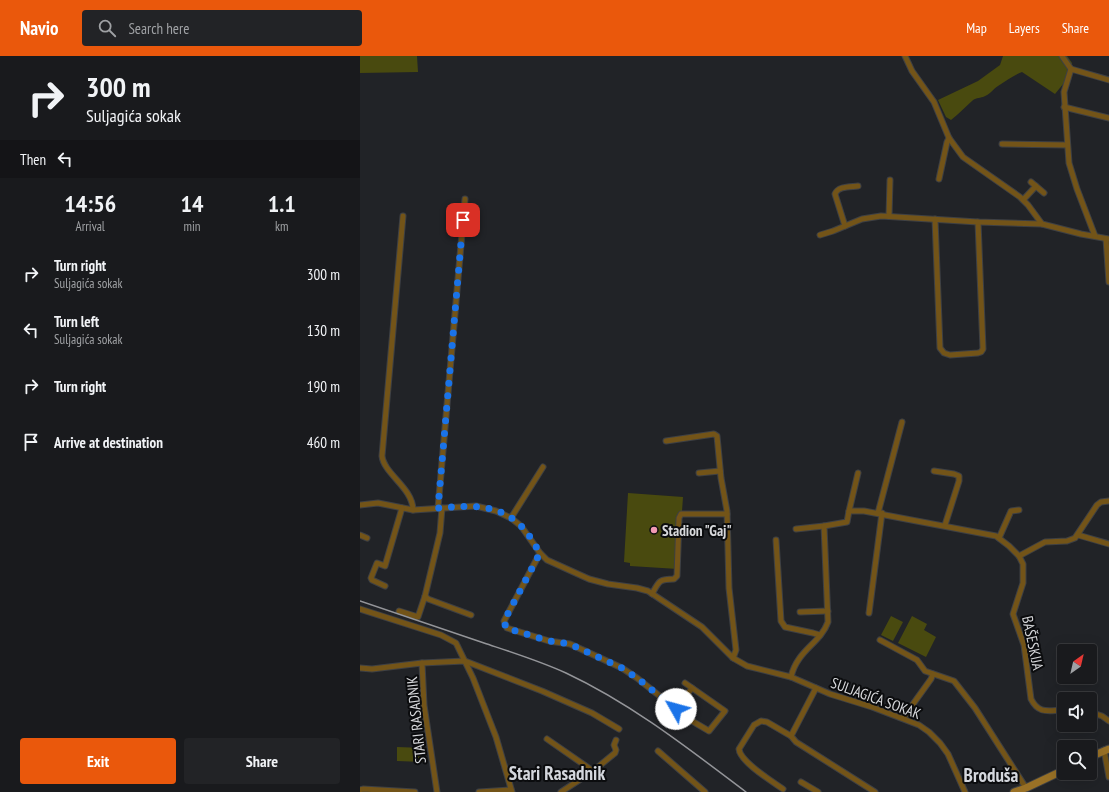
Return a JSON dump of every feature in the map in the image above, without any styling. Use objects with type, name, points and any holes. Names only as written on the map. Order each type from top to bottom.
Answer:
[{"type":"main road","points":[[1014,792],[1057,773]]},
{"type":"street","points":[[904,56],[912,71],[934,102],[949,138],[963,157],[1023,200],[1042,224]]},
{"type":"street","points":[[1062,56],[1071,69],[1109,80]]},
{"type":"street","points":[[1071,69],[1064,92],[1067,145],[1072,176],[1095,236]]},
{"type":"street","points":[[1064,108],[1109,118]]},
{"type":"street","points":[[939,179],[949,138]]},
{"type":"street","points":[[1002,144],[1067,145]]},
{"type":"street","points":[[889,216],[890,180]]},
{"type":"street","points":[[1031,182],[1044,193]]},
{"type":"street","points":[[845,226],[835,194],[837,190],[841,188],[858,186]]},
{"type":"street","points":[[1023,200],[1036,186]]},
{"type":"street","points":[[399,610],[418,617],[425,596],[440,533],[440,508],[465,199]]},
{"type":"street","points":[[404,216],[382,456],[385,463],[410,497],[413,504],[413,510]]},
{"type":"street","points":[[820,235],[862,219],[889,216],[978,222],[1042,224],[1107,239],[1109,282]]},
{"type":"street","points":[[935,219],[940,348],[944,353],[950,355],[978,353],[983,349],[978,222]]},
{"type":"street","points":[[869,613],[880,513],[902,422]]},
{"type":"street","points":[[666,441],[715,434],[717,436],[720,470],[727,514],[729,588],[736,652],[733,658]]},
{"type":"street","points":[[511,518],[544,467]]},
{"type":"street","points":[[700,473],[720,470]]},
{"type":"street","points":[[934,470],[959,476],[959,481],[945,525]]},
{"type":"street","points":[[796,529],[847,522],[858,473]]},
{"type":"street","points":[[849,511],[880,513],[996,536],[1019,556],[1041,544],[1067,541],[1074,538],[1078,535],[1098,505],[1102,502],[1109,501]]},
{"type":"street","name":"SULJAGIĆA SOKAK","points":[[360,505],[378,504],[413,510],[476,506],[496,511],[511,518],[523,528],[540,553],[547,560],[589,578],[608,584],[636,588],[652,594],[702,628],[733,658],[747,666],[791,677],[816,688],[919,725],[929,732],[948,754],[965,792]]},
{"type":"street","points":[[385,586],[370,578],[377,563],[385,566],[402,508]]},
{"type":"street","points":[[999,538],[1011,511],[1020,510]]},
{"type":"street","points":[[652,594],[662,580],[674,579],[677,576],[681,514],[727,514]]},
{"type":"street","points":[[791,677],[800,655],[820,636],[828,622],[824,526]]},
{"type":"street","points":[[360,535],[367,538]]},
{"type":"street","points":[[1078,535],[1109,544]]},
{"type":"street","points":[[776,540],[781,621],[786,627],[813,632],[820,636]]},
{"type":"street","points":[[540,553],[504,621],[506,628],[549,641],[570,644],[622,668],[692,721],[709,730],[725,711],[685,683]]},
{"type":"street","name":"BAŠESKIJA","points":[[1019,556],[1023,564],[1024,579],[1013,614],[1024,645],[1031,700],[1040,710],[1057,710]]},
{"type":"street","points":[[425,596],[428,599],[471,615]]},
{"type":"street","points":[[360,610],[441,635],[456,643],[474,678],[496,736],[512,791],[479,792]]},
{"type":"street","points":[[800,612],[828,611]]},
{"type":"street","points":[[880,640],[917,660],[922,669],[933,674],[952,679],[956,682],[976,708],[1026,788]]},
{"type":"street","name":"STARI RASADNIK","points":[[437,792],[424,705],[422,663],[465,661],[585,710],[619,729]]},
{"type":"street","points":[[360,668],[372,669],[422,663]]},
{"type":"street","points":[[903,718],[933,674]]},
{"type":"street","points":[[676,709],[692,688]]},
{"type":"street","name":"SULJAGIĆA SOKAK","points":[[791,736],[816,688]]},
{"type":"street","points":[[1097,714],[1109,721]]},
{"type":"street","points":[[783,789],[750,765],[740,755],[739,750],[754,725],[761,721],[771,724],[791,736],[802,746],[875,792]]},
{"type":"street","points":[[547,740],[593,771]]},
{"type":"street","points":[[562,792],[593,771],[615,753],[616,750],[614,745],[616,740]]},
{"type":"street","points":[[1106,750],[1109,777]]},
{"type":"street","points":[[658,751],[705,792]]},
{"type":"street","points":[[801,782],[818,792]]},
{"type":"street","points":[[360,790],[416,792]]},
{"type":"shaded area","points":[[360,56],[417,56],[418,72],[360,73]]},
{"type":"shaded area","points":[[1003,56],[1067,56],[1072,63],[1068,78],[1055,94],[1022,72],[998,86],[986,96],[973,100],[951,120],[946,117],[938,100],[978,81],[1000,65]]},
{"type":"shaded area","name":"Stadion \"Gaj\"","points":[[628,493],[683,497],[678,569],[630,566],[630,563],[624,562]]},
{"type":"shaded area","points":[[891,616],[903,622],[893,641],[881,635]]},
{"type":"shaded area","points":[[912,616],[927,624],[924,630],[936,637],[926,657],[898,643]]},
{"type":"shaded area","points":[[397,747],[424,748],[423,762],[397,761]]},
{"type":"railway","points":[[360,601],[525,657],[566,673],[590,685],[637,713],[746,792]]},
{"type":"place","name":"Stadion \"Gaj\"","points":[[654,530]]},
{"type":"district","name":"Stari Rasadnik","points":[[557,773]]},
{"type":"district","name":"Broduša","points":[[991,775]]},
{"type":"route","points":[[463,220],[438,508],[476,506],[496,511],[518,523],[530,537],[540,553],[504,621],[506,628],[549,641],[570,644],[622,668],[676,709]]}]
